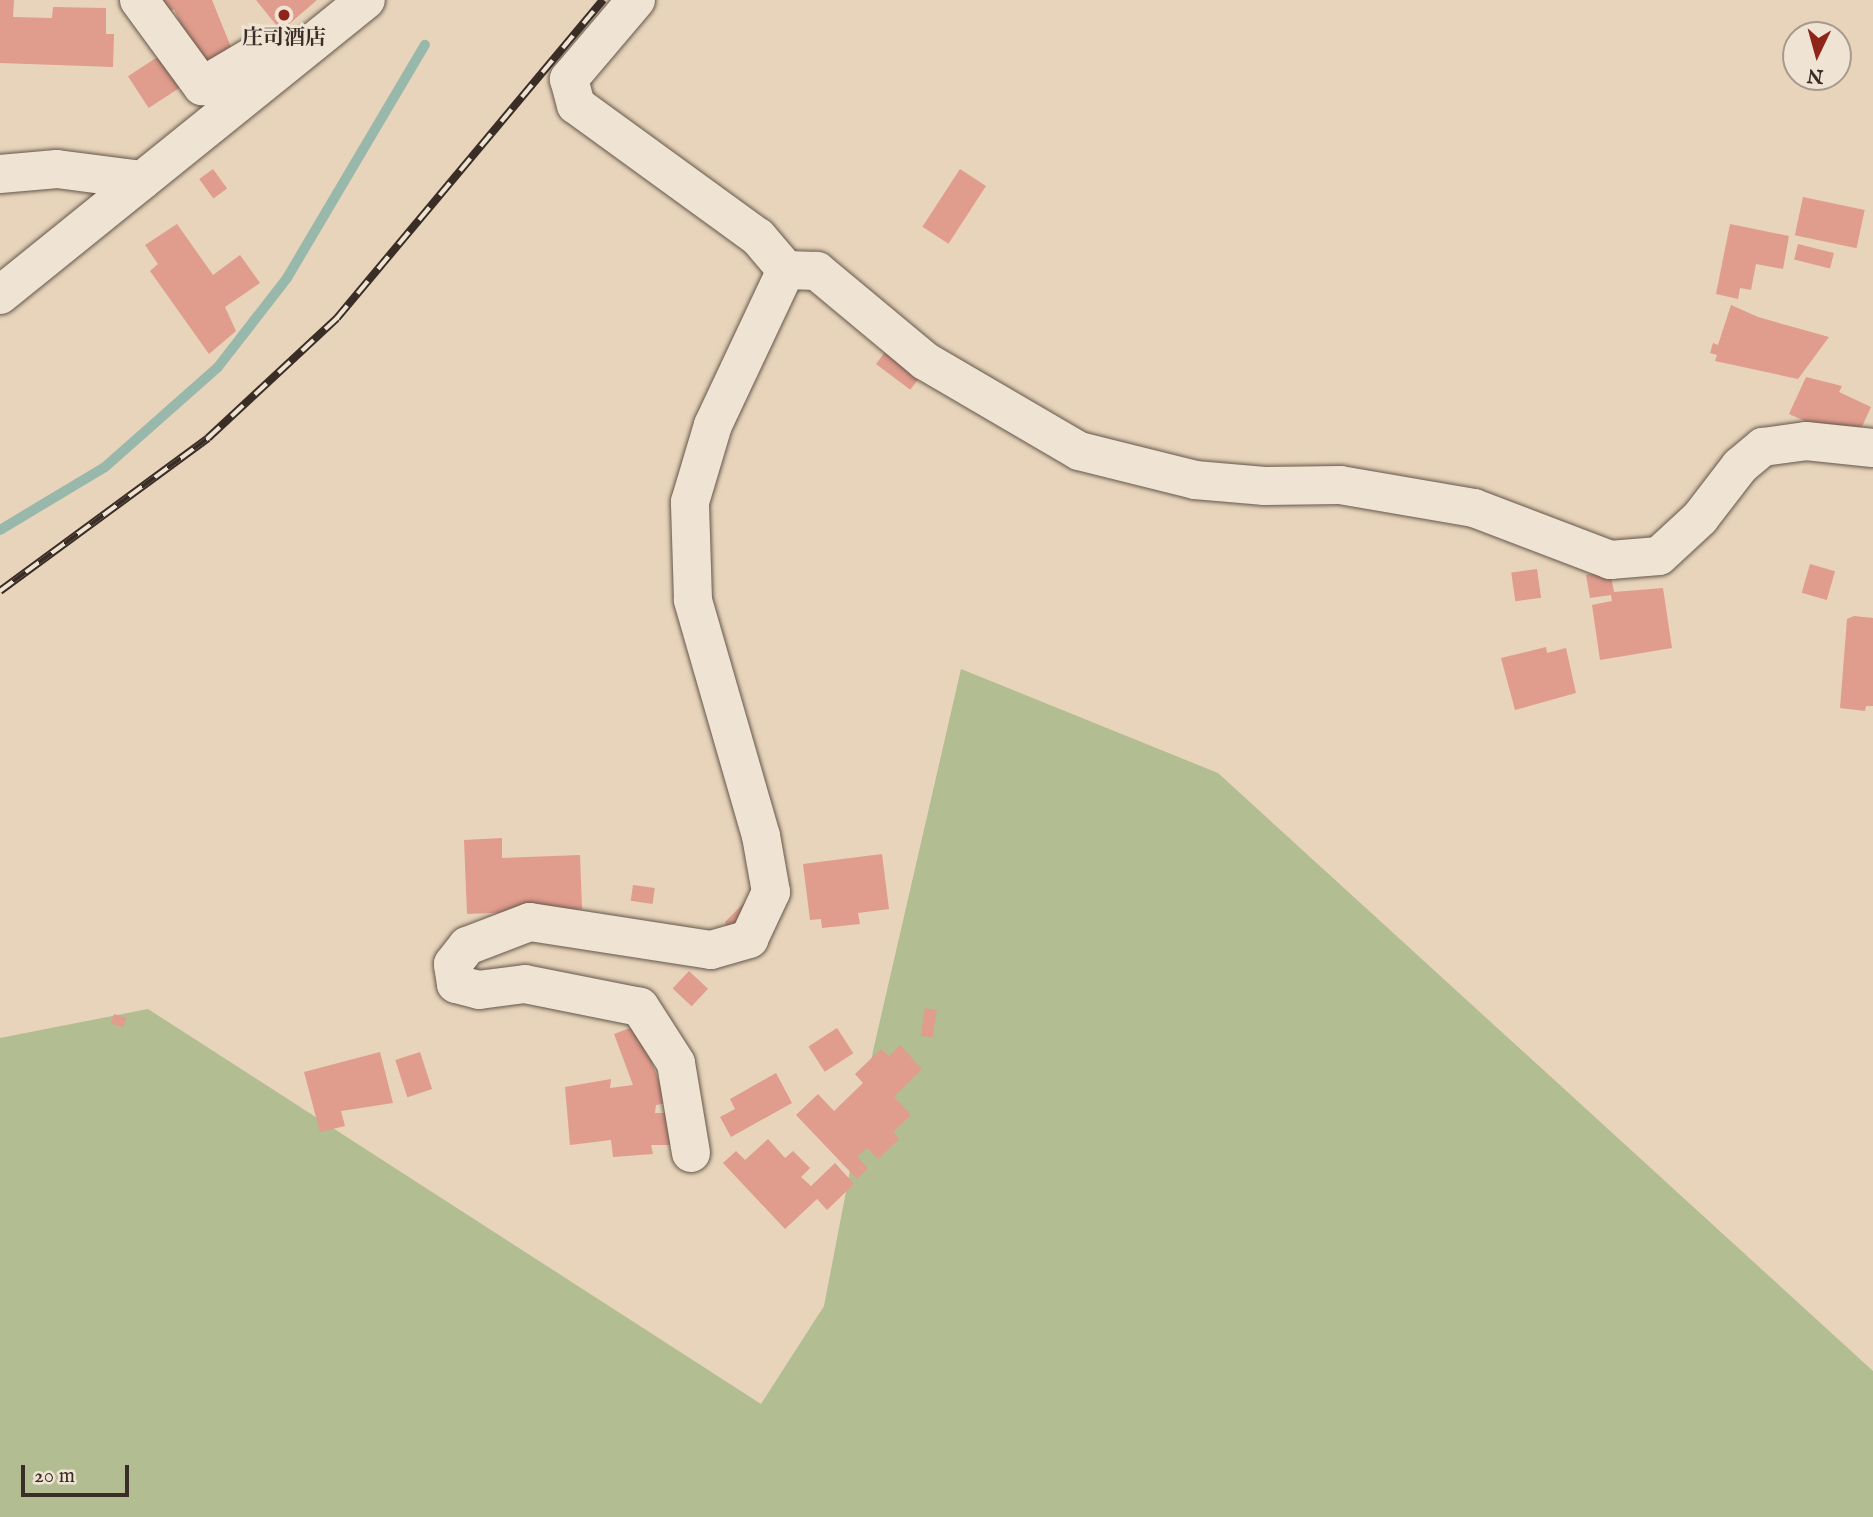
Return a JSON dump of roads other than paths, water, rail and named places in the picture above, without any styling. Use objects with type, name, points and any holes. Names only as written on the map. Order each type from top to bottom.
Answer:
[{"type":"street","points":[[139,0],[202,86],[258,53],[274,73]]},
{"type":"street","points":[[0,295],[366,0]]},
{"type":"street","points":[[636,0],[569,79],[576,105],[758,237],[786,270],[817,271],[925,361],[1079,451],[1195,480],[1265,486],[1340,485],[1474,508],[1610,560],[1659,556],[1700,518],[1740,466],[1763,447],[1806,441],[1873,448]]},
{"type":"street","points":[[0,174],[57,169],[142,180]]},
{"type":"street","points":[[691,1153],[676,1063],[640,1007],[525,984],[479,990],[456,984],[453,964],[467,946],[530,922],[711,950],[749,939],[771,892],[761,836],[693,600],[690,502],[713,425],[786,270]]},
{"type":"waterway","points":[[0,530],[105,467],[218,367],[287,278],[425,45]]},
{"type":"railway","points":[[0,591],[208,438],[337,318],[603,0]]},
{"type":"place","name":"庄司酒店","points":[[284,15]]}]
